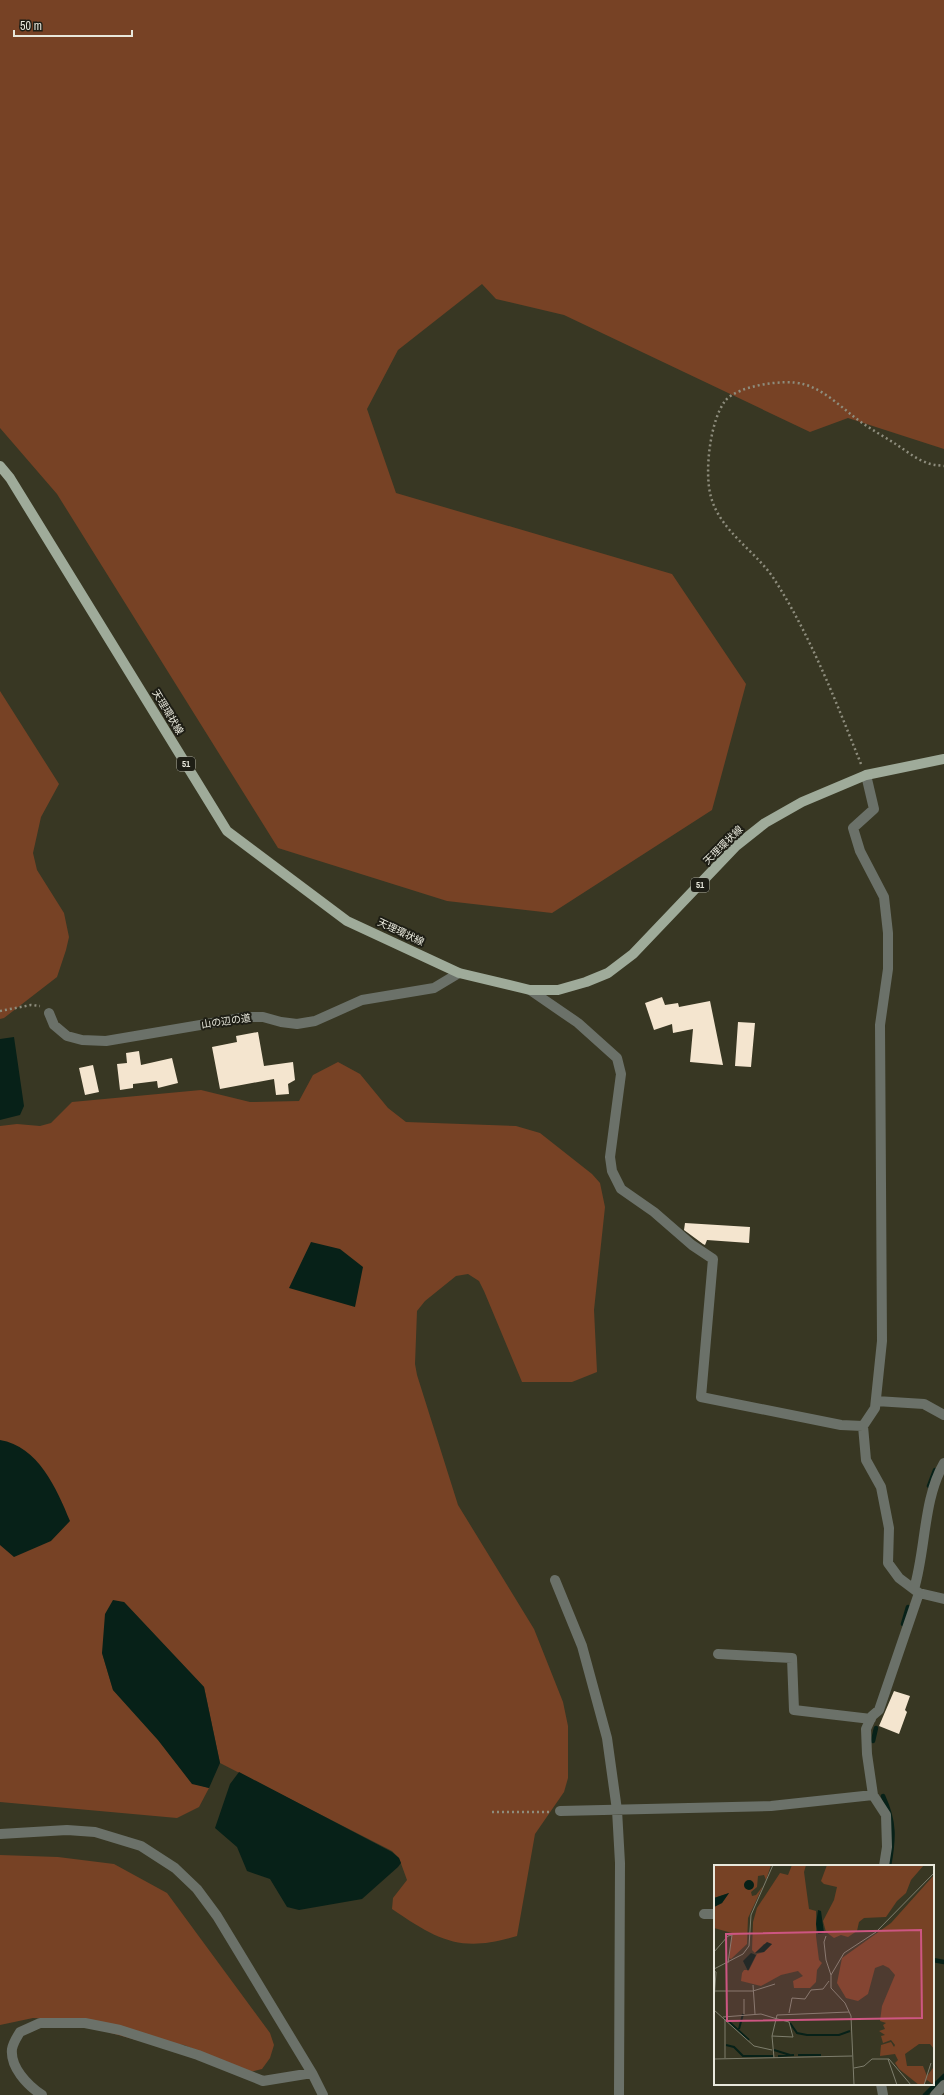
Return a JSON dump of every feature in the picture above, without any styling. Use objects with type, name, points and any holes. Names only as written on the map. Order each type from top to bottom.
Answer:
[{"type":"main road","name":"天理環状線","points":[[0,466],[10,478],[227,831],[347,921],[460,973],[530,990],[558,990],[586,982],[608,972],[633,954],[736,846],[765,823],[802,802],[866,775],[944,759]]},
{"type":"street","points":[[866,775],[874,809],[853,828],[860,851],[884,897],[888,933],[888,968],[880,1025],[882,1341],[875,1408],[863,1426],[866,1460],[881,1487],[889,1528],[888,1563],[899,1578],[916,1591],[944,1599]]},
{"type":"street","name":"山の辺の道","points":[[49,1013],[54,1025],[67,1036],[82,1040],[106,1041],[246,1017],[263,1017],[281,1022],[297,1024],[315,1021],[362,1000],[434,988],[460,973]]},
{"type":"street","points":[[530,990],[578,1024],[617,1058],[621,1074],[610,1157],[612,1171],[621,1189],[654,1212],[692,1245],[713,1259],[701,1397],[841,1425],[863,1426]]},
{"type":"street","points":[[876,1401],[924,1404],[944,1415]]},
{"type":"street","points":[[884,1865],[887,1847],[886,1815],[873,1795],[866,1754],[866,1729],[870,1719],[879,1710],[916,1591],[934,1482],[944,1463]]},
{"type":"street","points":[[555,1580],[582,1646],[607,1738],[617,1810],[620,1863],[619,2095]]},
{"type":"street","points":[[718,1654],[792,1658],[794,1710],[870,1719]]},
{"type":"street","points":[[560,1812],[771,1806],[873,1795]]},
{"type":"street","points":[[0,1834],[67,1830],[95,1832],[142,1846],[175,1868],[198,1889],[217,1916],[312,2073],[323,2095]]},
{"type":"street","points":[[704,1914],[714,1914]]},
{"type":"street","points":[[42,2095],[20,2075],[13,2062],[12,2048],[20,2032],[40,2023],[85,2023],[120,2030],[198,2056],[263,2081],[312,2073]]},
{"type":"street","points":[[881,2085],[883,2095]]},
{"type":"street","points":[[935,2095],[944,2085]]},
{"type":"path","points":[[866,775],[826,677],[794,611],[775,579],[727,528],[716,510],[707,481],[713,429],[720,409],[726,400],[736,392],[760,385],[787,382],[803,384],[834,399],[854,417],[923,462],[944,466]]},
{"type":"path","points":[[0,1011],[31,1005],[44,1007],[49,1013]]},
{"type":"path","points":[[492,1812],[560,1812]]},
{"type":"shaded area","points":[[0,0],[944,0],[944,449],[848,418],[810,432],[564,315],[496,299],[482,284],[398,350],[367,409],[396,493],[672,574],[746,684],[712,810],[552,913],[447,901],[278,848],[57,494],[0,428]]},
{"type":"shaded area","points":[[0,691],[59,784],[41,817],[33,853],[37,870],[64,913],[69,937],[57,977],[4,1018],[0,1019]]},
{"type":"shaded area","points":[[14,1037],[24,1106],[20,1115],[0,1120],[0,1039]]},
{"type":"shaded area","points":[[338,1062],[360,1074],[388,1108],[406,1122],[516,1126],[540,1133],[592,1174],[600,1183],[605,1207],[594,1310],[597,1372],[572,1382],[522,1382],[479,1281],[468,1274],[456,1276],[425,1301],[417,1311],[415,1364],[417,1375],[458,1505],[534,1629],[563,1702],[568,1726],[568,1778],[564,1792],[535,1834],[517,1936],[497,1941],[465,1943],[451,1941],[423,1929],[392,1909],[393,1898],[407,1880],[399,1858],[392,1851],[220,1763],[204,1687],[124,1602],[102,1653],[113,1690],[158,1740],[192,1783],[209,1788],[199,1807],[177,1818],[0,1802],[0,1126],[17,1124],[40,1126],[51,1123],[72,1102],[201,1090],[250,1102],[299,1101],[313,1075]]},
{"type":"shaded area","points":[[311,1242],[340,1249],[363,1267],[355,1307],[289,1288]]},
{"type":"shaded area","points":[[0,1440],[13,1444],[25,1451],[35,1460],[52,1483],[70,1521],[51,1541],[14,1557],[0,1545]]},
{"type":"shaded area","points":[[113,1600],[124,1602],[204,1687],[220,1763],[209,1788],[192,1784],[158,1740],[113,1690],[102,1653],[105,1614]]},
{"type":"shaded area","points":[[239,1772],[392,1852],[399,1858],[401,1863],[362,1899],[299,1910],[287,1907],[270,1879],[247,1871],[237,1847],[215,1828],[230,1784]]},
{"type":"shaded area","points":[[0,1855],[58,1857],[114,1864],[167,1893],[270,2033],[274,2045],[270,2058],[262,2069],[250,2072],[184,2045],[136,2040],[61,2019],[33,2018],[0,2025]]},
{"type":"building","points":[[662,997],[665,1005],[678,1003],[679,1007],[710,1001],[723,1065],[690,1062],[693,1029],[673,1033],[672,1024],[654,1030],[645,1003]]},
{"type":"building","points":[[738,1022],[755,1023],[751,1067],[735,1066]]},
{"type":"building","points":[[258,1032],[264,1066],[293,1062],[295,1080],[288,1084],[289,1094],[276,1095],[274,1079],[220,1089],[212,1047],[237,1042],[236,1036]]},
{"type":"building","points":[[139,1051],[141,1065],[172,1058],[178,1083],[158,1088],[157,1081],[133,1084],[133,1088],[120,1090],[117,1064],[127,1063],[126,1053]]},
{"type":"building","points":[[93,1065],[99,1092],[85,1095],[79,1068]]},
{"type":"building","points":[[685,1223],[750,1227],[749,1243],[707,1240],[705,1245],[684,1230]]},
{"type":"building","points":[[894,1691],[910,1696],[905,1710],[907,1712],[899,1734],[879,1726]]},
{"type":"waterway","points":[[929,1486],[935,1470]]},
{"type":"waterway","points":[[903,1624],[908,1607]]},
{"type":"waterway","points":[[873,1741],[876,1728]]},
{"type":"waterway","points":[[883,1796],[890,1814],[892,1831],[892,1847],[889,1865]]},
{"type":"waterway","points":[[934,1960],[944,1962]]},
{"type":"waterway","points":[[925,2095],[944,2076]]}]
